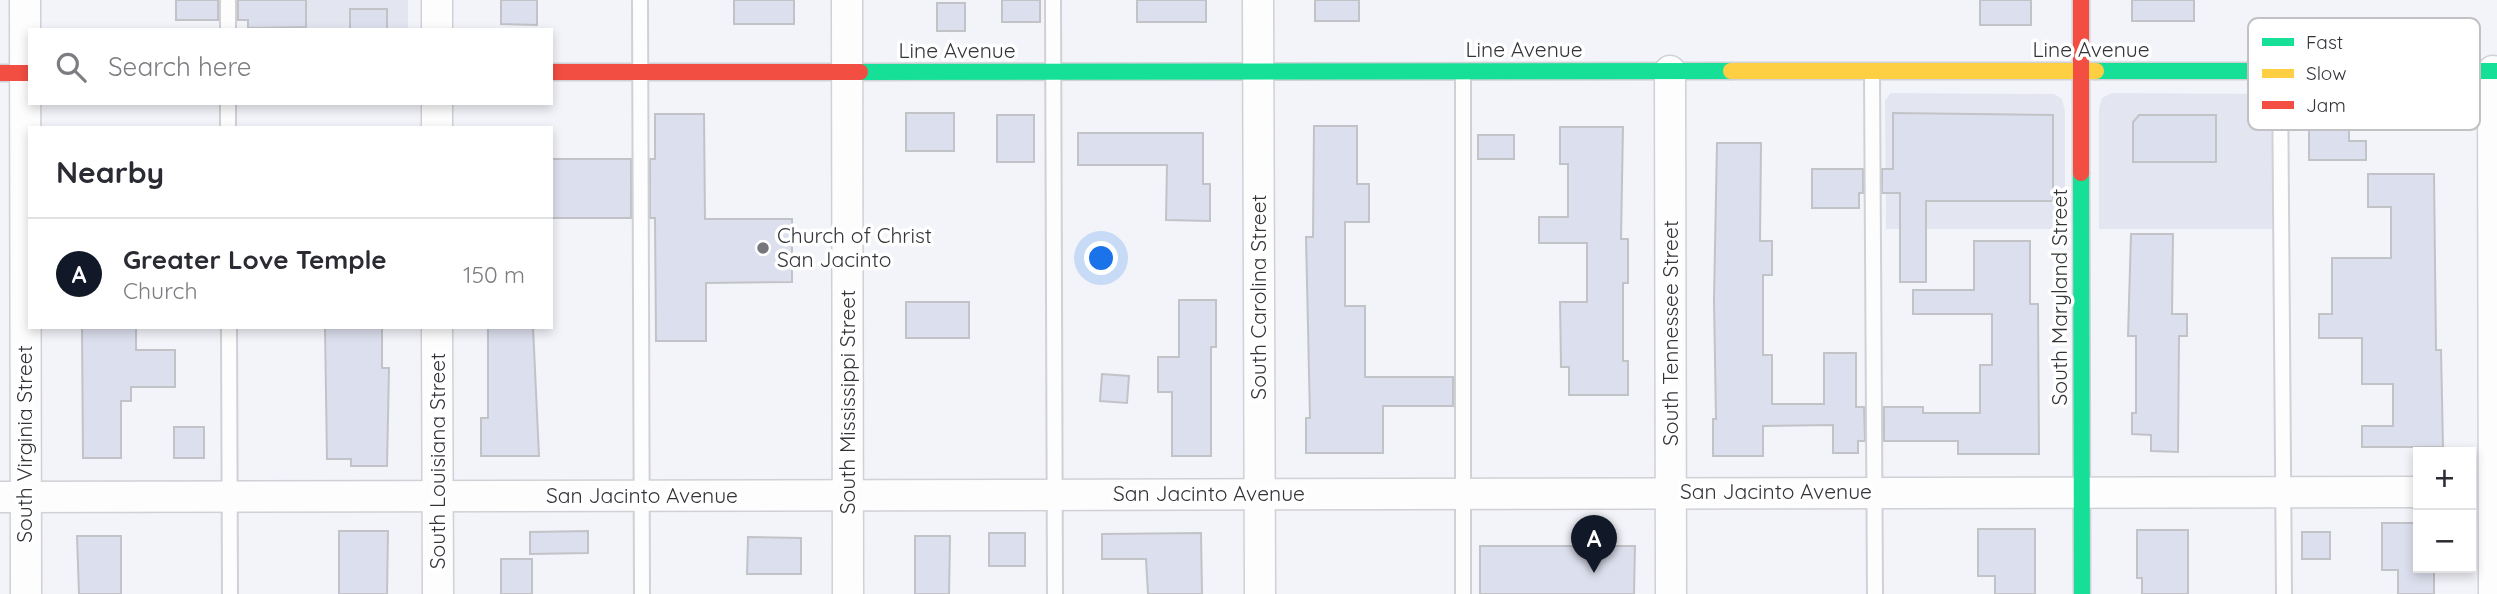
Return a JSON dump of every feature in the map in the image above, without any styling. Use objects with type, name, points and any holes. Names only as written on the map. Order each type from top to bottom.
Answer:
[{"type":"main road","name":"South Maryland Street","points":[[2081,0],[2082,594]]},
{"type":"main road","name":"Line Avenue","points":[[553,72],[2248,71]]},
{"type":"street","name":"South Virginia Street","points":[[25,0],[18,73],[13,497],[26,594]]},
{"type":"street","points":[[437,0],[437,28]]},
{"type":"street","name":"South Mississippi Street","points":[[847,0],[848,594]]},
{"type":"street","name":"South Carolina Street","points":[[1258,0],[1259,594]]},
{"type":"street","name":"South Tennessee Street","points":[[1670,71],[1671,594]]},
{"type":"street","points":[[2494,594],[2487,492],[2495,71]]},
{"type":"street","points":[[437,105],[437,126]]},
{"type":"street","name":"South Louisiana Street","points":[[437,329],[438,594]]},
{"type":"street","name":"San Jacinto Avenue","points":[[13,497],[2413,492]]},
{"type":"lane","points":[[228,0],[228,28]]},
{"type":"lane","points":[[640,0],[642,594]]},
{"type":"lane","points":[[1053,0],[1055,594]]},
{"type":"lane","points":[[1463,71],[1463,594]]},
{"type":"lane","points":[[1872,71],[1875,594]]},
{"type":"lane","points":[[228,105],[228,126]]},
{"type":"lane","points":[[2280,130],[2284,594]]},
{"type":"lane","points":[[229,329],[230,594]]},
{"type":"shaded area","points":[[248,0],[408,0],[408,28],[248,28]]},
{"type":"shaded area","points":[[1891,93],[2054,94],[2062,99],[2065,111],[2065,229],[1886,229],[1885,100]]},
{"type":"shaded area","points":[[2112,93],[2248,94],[2248,130],[2274,130],[2273,229],[2099,229],[2099,109],[2102,98]]},
{"type":"building","points":[[176,0],[218,0],[218,20],[176,20]]},
{"type":"building","points":[[238,0],[306,0],[306,27],[248,28],[248,20],[238,20]]},
{"type":"building","points":[[501,0],[537,0],[537,25],[501,24]]},
{"type":"building","points":[[734,0],[794,0],[794,24],[734,24]]},
{"type":"building","points":[[1002,0],[1040,0],[1040,22],[1002,22]]},
{"type":"building","points":[[1137,0],[1206,0],[1206,22],[1137,22]]},
{"type":"building","points":[[1315,0],[1359,0],[1359,21],[1315,21]]},
{"type":"building","points":[[1980,0],[2031,0],[2031,25],[1980,25]]},
{"type":"building","points":[[2132,0],[2194,0],[2194,21],[2132,21]]},
{"type":"building","points":[[937,3],[965,3],[965,31],[937,31]]},
{"type":"building","points":[[350,9],[387,9],[387,28],[350,28]]},
{"type":"building","points":[[906,113],[954,113],[954,151],[906,151]]},
{"type":"building","points":[[1893,113],[2053,115],[2053,201],[1926,201],[1926,282],[1900,282],[1900,193],[1882,193],[1882,169],[1893,169]]},
{"type":"building","points":[[655,114],[704,114],[705,219],[792,219],[792,282],[706,283],[706,341],[656,341],[655,218],[650,218],[650,159],[655,159]]},
{"type":"building","points":[[997,115],[1034,115],[1034,162],[997,162]]},
{"type":"building","points":[[2139,115],[2216,115],[2216,162],[2133,162],[2133,122]]},
{"type":"building","points":[[1314,126],[1357,126],[1357,184],[1369,184],[1369,222],[1345,222],[1345,306],[1365,306],[1365,377],[1453,377],[1453,406],[1383,406],[1383,453],[1306,453],[1306,418],[1310,418],[1306,237],[1313,237]]},
{"type":"building","points":[[1560,127],[1623,127],[1621,239],[1628,239],[1628,283],[1623,283],[1623,361],[1628,361],[1628,395],[1569,395],[1569,367],[1561,367],[1560,302],[1587,302],[1587,243],[1539,243],[1539,217],[1568,217],[1568,164],[1560,164]]},
{"type":"building","points":[[2309,130],[2349,130],[2349,141],[2366,141],[2366,160],[2309,160]]},
{"type":"building","points":[[1078,133],[1203,133],[1203,184],[1210,184],[1210,221],[1166,220],[1167,165],[1078,165]]},
{"type":"building","points":[[1478,135],[1514,135],[1514,159],[1478,159]]},
{"type":"building","points":[[1717,143],[1761,143],[1760,241],[1772,241],[1772,275],[1763,275],[1763,355],[1772,355],[1772,404],[1824,404],[1824,353],[1856,353],[1856,407],[1864,407],[1865,441],[1858,441],[1858,453],[1833,453],[1833,425],[1763,426],[1763,456],[1713,456],[1713,419],[1716,419],[1714,300]]},
{"type":"building","points":[[553,159],[631,159],[631,218],[553,218]]},
{"type":"building","points":[[1812,169],[1863,169],[1863,193],[1859,193],[1859,208],[1812,208]]},
{"type":"building","points":[[2368,174],[2434,174],[2436,350],[2441,350],[2443,447],[2362,447],[2362,426],[2393,426],[2393,384],[2362,384],[2362,338],[2319,338],[2319,314],[2332,314],[2332,258],[2391,258],[2391,207],[2368,207]]},
{"type":"building","points":[[2131,234],[2173,234],[2172,314],[2187,314],[2187,336],[2179,336],[2178,452],[2151,451],[2151,435],[2132,434],[2132,413],[2136,413],[2136,336],[2128,336]]},
{"type":"building","points":[[1974,241],[2030,241],[2030,304],[2038,304],[2039,454],[1958,454],[1958,441],[1884,441],[1884,407],[1923,407],[1923,413],[1980,413],[1980,365],[1992,365],[1992,314],[1913,314],[1913,290],[1974,290]]},
{"type":"building","points":[[1179,300],[1216,300],[1216,347],[1211,347],[1211,456],[1172,456],[1172,392],[1158,392],[1158,357],[1179,357]]},
{"type":"building","points":[[906,302],[969,302],[969,338],[906,338]]},
{"type":"building","points":[[82,329],[136,329],[136,350],[175,350],[175,387],[131,387],[131,401],[121,401],[121,458],[83,458]]},
{"type":"building","points":[[325,329],[382,329],[382,368],[389,368],[387,466],[351,466],[351,459],[327,459]]},
{"type":"building","points":[[488,329],[533,329],[539,456],[481,456],[481,418],[488,418]]},
{"type":"building","points":[[1102,374],[1129,376],[1127,403],[1100,401]]},
{"type":"building","points":[[174,427],[204,427],[204,458],[174,458]]},
{"type":"building","points":[[2382,523],[2413,523],[2413,573],[2434,573],[2434,594],[2398,594],[2398,570],[2382,570]]},
{"type":"building","points":[[1978,529],[2035,529],[2035,594],[1995,594],[1995,576],[1978,576]]},
{"type":"building","points":[[2137,530],[2188,530],[2188,594],[2142,594],[2142,578],[2137,578]]},
{"type":"building","points":[[339,531],[388,531],[387,594],[339,594]]},
{"type":"building","points":[[588,531],[588,553],[530,554],[530,532]]},
{"type":"building","points":[[2302,532],[2330,532],[2330,559],[2302,559]]},
{"type":"building","points":[[989,533],[1025,533],[1025,566],[989,566]]},
{"type":"building","points":[[1201,533],[1202,594],[1148,594],[1146,559],[1102,559],[1102,534]]},
{"type":"building","points":[[77,536],[121,536],[121,594],[79,594]]},
{"type":"building","points":[[915,536],[950,536],[949,594],[915,594]]},
{"type":"building","points":[[748,537],[801,538],[801,574],[747,574]]},
{"type":"building","points":[[1480,546],[1635,546],[1634,594],[1480,594]]},
{"type":"building","points":[[501,559],[532,559],[532,594],[501,594]]},
{"type":"traffic: fast","points":[[860,72],[1731,71]]},
{"type":"traffic: fast","points":[[2096,71],[2248,71]]},
{"type":"traffic: fast","points":[[2480,71],[2497,71]]},
{"type":"traffic: fast","points":[[2081,173],[2082,594]]},
{"type":"traffic: slow","points":[[1731,71],[2096,71]]},
{"type":"traffic: jam","points":[[2081,0],[2081,173]]},
{"type":"traffic: jam","points":[[553,72],[860,72]]},
{"type":"traffic: jam","points":[[0,73],[28,73]]},
{"type":"place","name":"Church of Christ San Jacinto","points":[[763,248]]},
{"type":"place","name":"Greater Love Temple","points":[[1594,573]]}]
